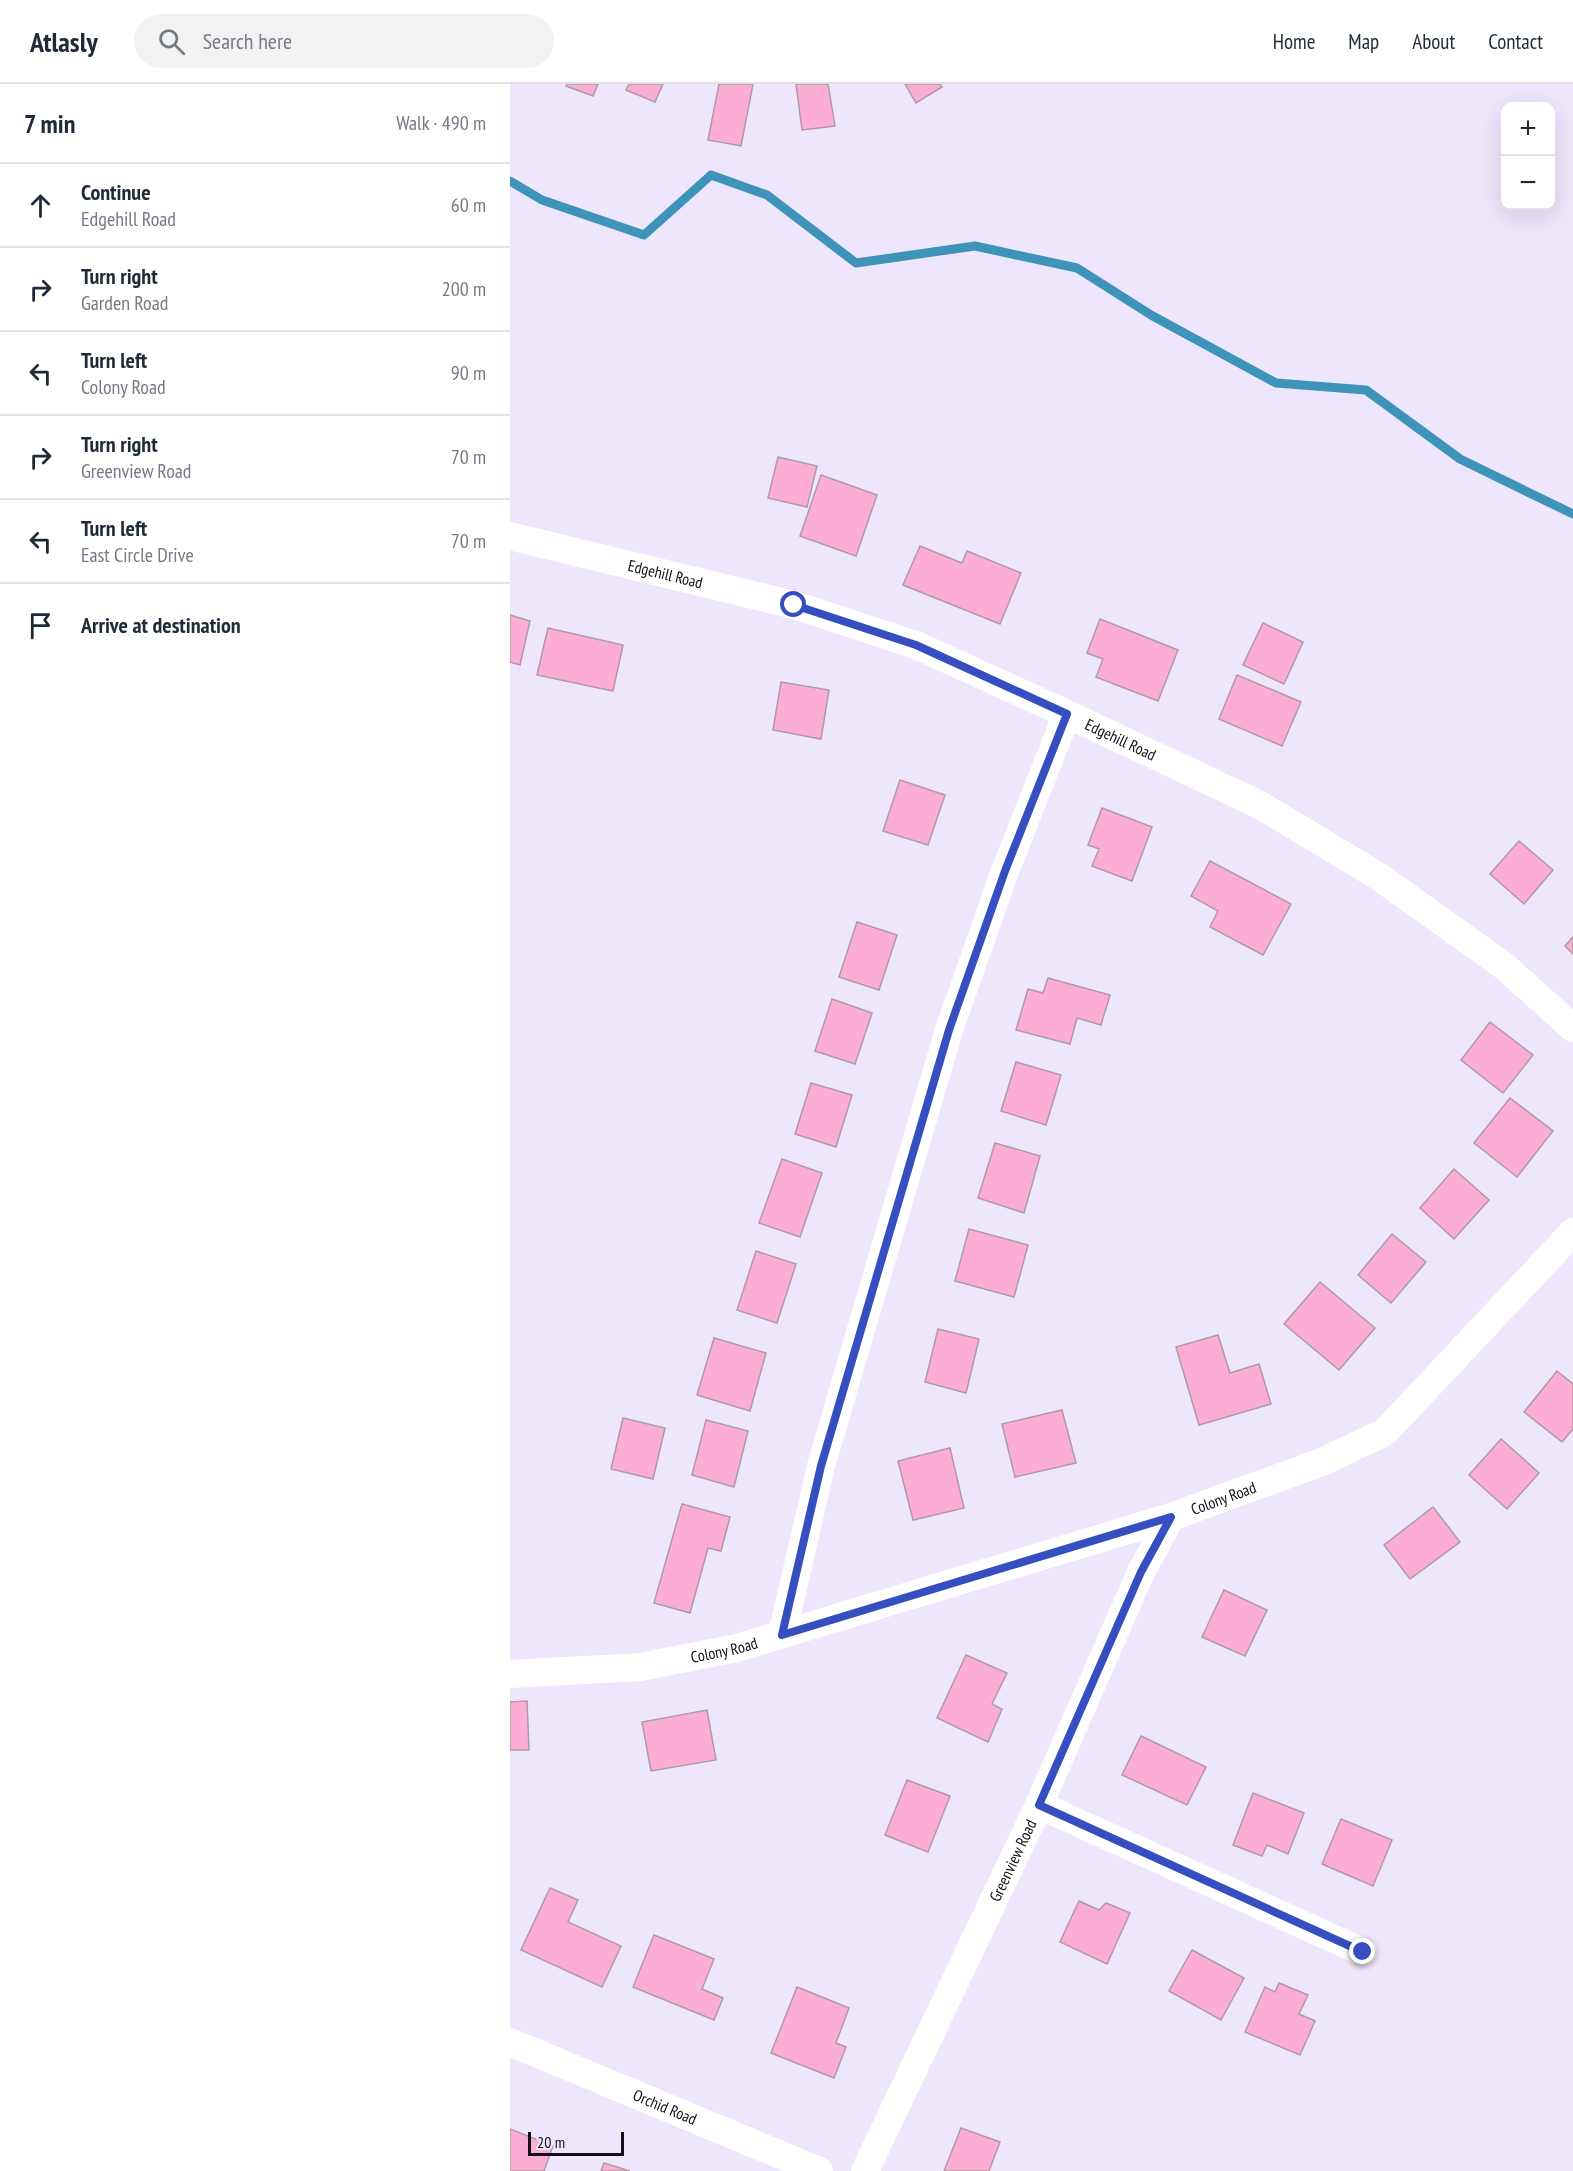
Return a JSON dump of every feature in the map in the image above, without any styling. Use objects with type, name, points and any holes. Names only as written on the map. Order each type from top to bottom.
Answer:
[{"type":"street","name":"Edgehill Road","points":[[510,536],[794,605],[916,645],[1067,714],[1260,805],[1378,876],[1504,966],[1573,1028]]},
{"type":"street","points":[[782,1635],[821,1466],[949,1030],[1005,871],[1067,714]]},
{"type":"street","name":"Colony Road","points":[[510,1674],[640,1667],[737,1648],[1171,1517],[1322,1462],[1385,1432],[1573,1232]]},
{"type":"street","name":"Greenview Road","points":[[865,2171],[1039,1805],[1141,1572],[1171,1517]]},
{"type":"street","points":[[1039,1805],[1363,1952]]},
{"type":"street","name":"Orchid Road","points":[[510,2042],[819,2171]]},
{"type":"building","points":[[567,84],[598,84],[593,96],[566,86]]},
{"type":"building","points":[[629,84],[663,84],[655,102],[626,90]]},
{"type":"building","points":[[719,84],[753,84],[741,146],[708,140]]},
{"type":"building","points":[[796,84],[828,84],[835,126],[802,130]]},
{"type":"building","points":[[905,84],[940,84],[942,87],[916,103]]},
{"type":"building","points":[[778,457],[817,466],[807,507],[768,498]]},
{"type":"building","points":[[821,475],[877,495],[856,556],[800,536]]},
{"type":"building","points":[[920,546],[962,563],[967,551],[1021,573],[1000,624],[903,585]]},
{"type":"building","points":[[510,615],[530,621],[520,665],[510,662]]},
{"type":"building","points":[[1100,619],[1178,650],[1158,701],[1096,677],[1103,659],[1087,653]]},
{"type":"building","points":[[1263,623],[1303,642],[1284,684],[1243,665]]},
{"type":"building","points":[[548,628],[623,645],[613,691],[537,675]]},
{"type":"building","points":[[1237,675],[1301,702],[1282,746],[1219,719]]},
{"type":"building","points":[[781,682],[829,690],[821,739],[773,730]]},
{"type":"building","points":[[900,780],[945,795],[928,845],[883,831]]},
{"type":"building","points":[[1102,808],[1152,827],[1132,881],[1092,866],[1099,849],[1088,845]]},
{"type":"building","points":[[1519,841],[1553,870],[1524,904],[1490,874]]},
{"type":"building","points":[[1210,861],[1291,904],[1263,955],[1210,927],[1218,911],[1191,896]]},
{"type":"building","points":[[857,922],[897,935],[879,990],[839,977]]},
{"type":"building","points":[[1573,937],[1573,954],[1565,946]]},
{"type":"building","points":[[1048,978],[1110,995],[1101,1025],[1077,1018],[1070,1044],[1016,1030],[1028,989],[1043,993]]},
{"type":"building","points":[[832,999],[872,1013],[855,1064],[815,1051]]},
{"type":"building","points":[[1490,1022],[1533,1055],[1503,1093],[1461,1060]]},
{"type":"building","points":[[1016,1062],[1061,1075],[1046,1125],[1001,1111]]},
{"type":"building","points":[[811,1083],[852,1095],[836,1147],[795,1134]]},
{"type":"building","points":[[1510,1098],[1553,1131],[1517,1177],[1474,1143]]},
{"type":"building","points":[[995,1143],[1040,1156],[1024,1213],[978,1198]]},
{"type":"building","points":[[782,1159],[822,1173],[800,1237],[759,1223]]},
{"type":"building","points":[[1454,1169],[1489,1200],[1454,1239],[1420,1208]]},
{"type":"building","points":[[969,1229],[1028,1245],[1014,1297],[955,1281]]},
{"type":"building","points":[[1392,1234],[1426,1262],[1391,1303],[1358,1275]]},
{"type":"building","points":[[756,1251],[796,1264],[777,1323],[737,1310]]},
{"type":"building","points":[[1320,1282],[1375,1328],[1339,1370],[1284,1324]]},
{"type":"building","points":[[938,1329],[979,1339],[966,1393],[925,1382]]},
{"type":"building","points":[[1218,1335],[1230,1373],[1259,1364],[1271,1404],[1199,1425],[1176,1347]]},
{"type":"building","points":[[714,1338],[766,1353],[750,1411],[697,1395]]},
{"type":"building","points":[[1557,1371],[1573,1384],[1573,1429],[1562,1442],[1524,1412]]},
{"type":"building","points":[[1062,1410],[1076,1463],[1015,1477],[1002,1424]]},
{"type":"building","points":[[623,1418],[665,1428],[653,1479],[611,1469]]},
{"type":"building","points":[[706,1420],[748,1431],[734,1487],[692,1475]]},
{"type":"building","points":[[1501,1439],[1539,1473],[1507,1509],[1469,1475]]},
{"type":"building","points":[[950,1448],[964,1508],[913,1520],[898,1461]]},
{"type":"building","points":[[682,1504],[730,1517],[721,1551],[708,1548],[690,1613],[654,1603]]},
{"type":"building","points":[[1433,1507],[1460,1542],[1410,1579],[1384,1545]]},
{"type":"building","points":[[1224,1590],[1267,1610],[1245,1656],[1202,1637]]},
{"type":"building","points":[[966,1655],[1007,1673],[992,1704],[1002,1709],[988,1742],[937,1718]]},
{"type":"building","points":[[527,1701],[529,1750],[510,1750],[510,1702]]},
{"type":"building","points":[[707,1710],[716,1760],[651,1771],[642,1722]]},
{"type":"building","points":[[1141,1736],[1206,1767],[1187,1805],[1122,1775]]},
{"type":"building","points":[[907,1780],[950,1796],[928,1852],[885,1835]]},
{"type":"building","points":[[1253,1793],[1304,1813],[1288,1854],[1267,1845],[1262,1856],[1233,1845]]},
{"type":"building","points":[[1341,1819],[1392,1840],[1373,1886],[1322,1864]]},
{"type":"building","points":[[550,1888],[578,1900],[568,1922],[621,1946],[602,1987],[521,1950]]},
{"type":"building","points":[[1079,1901],[1099,1910],[1106,1903],[1130,1913],[1107,1964],[1060,1942]]},
{"type":"building","points":[[654,1935],[714,1959],[702,1989],[723,1998],[714,2020],[633,1987]]},
{"type":"building","points":[[1192,1950],[1244,1978],[1221,2020],[1169,1991]]},
{"type":"building","points":[[1279,1983],[1308,1995],[1299,2014],[1315,2021],[1300,2055],[1245,2032],[1265,1987],[1275,1992]]},
{"type":"building","points":[[797,1987],[849,2008],[836,2043],[846,2047],[834,2078],[771,2053]]},
{"type":"building","points":[[961,2128],[1000,2142],[989,2171],[944,2171]]},
{"type":"building","points":[[510,2129],[553,2146],[544,2171],[510,2171]]},
{"type":"building","points":[[604,2163],[630,2171],[601,2171]]},
{"type":"waterway","points":[[510,181],[542,200],[644,235],[711,175],[767,195],[856,263],[975,246],[1077,268],[1151,315],[1276,383],[1366,390],[1460,459],[1573,514]]},
{"type":"route","points":[[794,605],[916,645],[1067,714],[1005,871],[949,1030],[821,1466],[782,1635],[1171,1517],[1141,1572],[1112,1644],[1039,1805],[1363,1952]]}]
